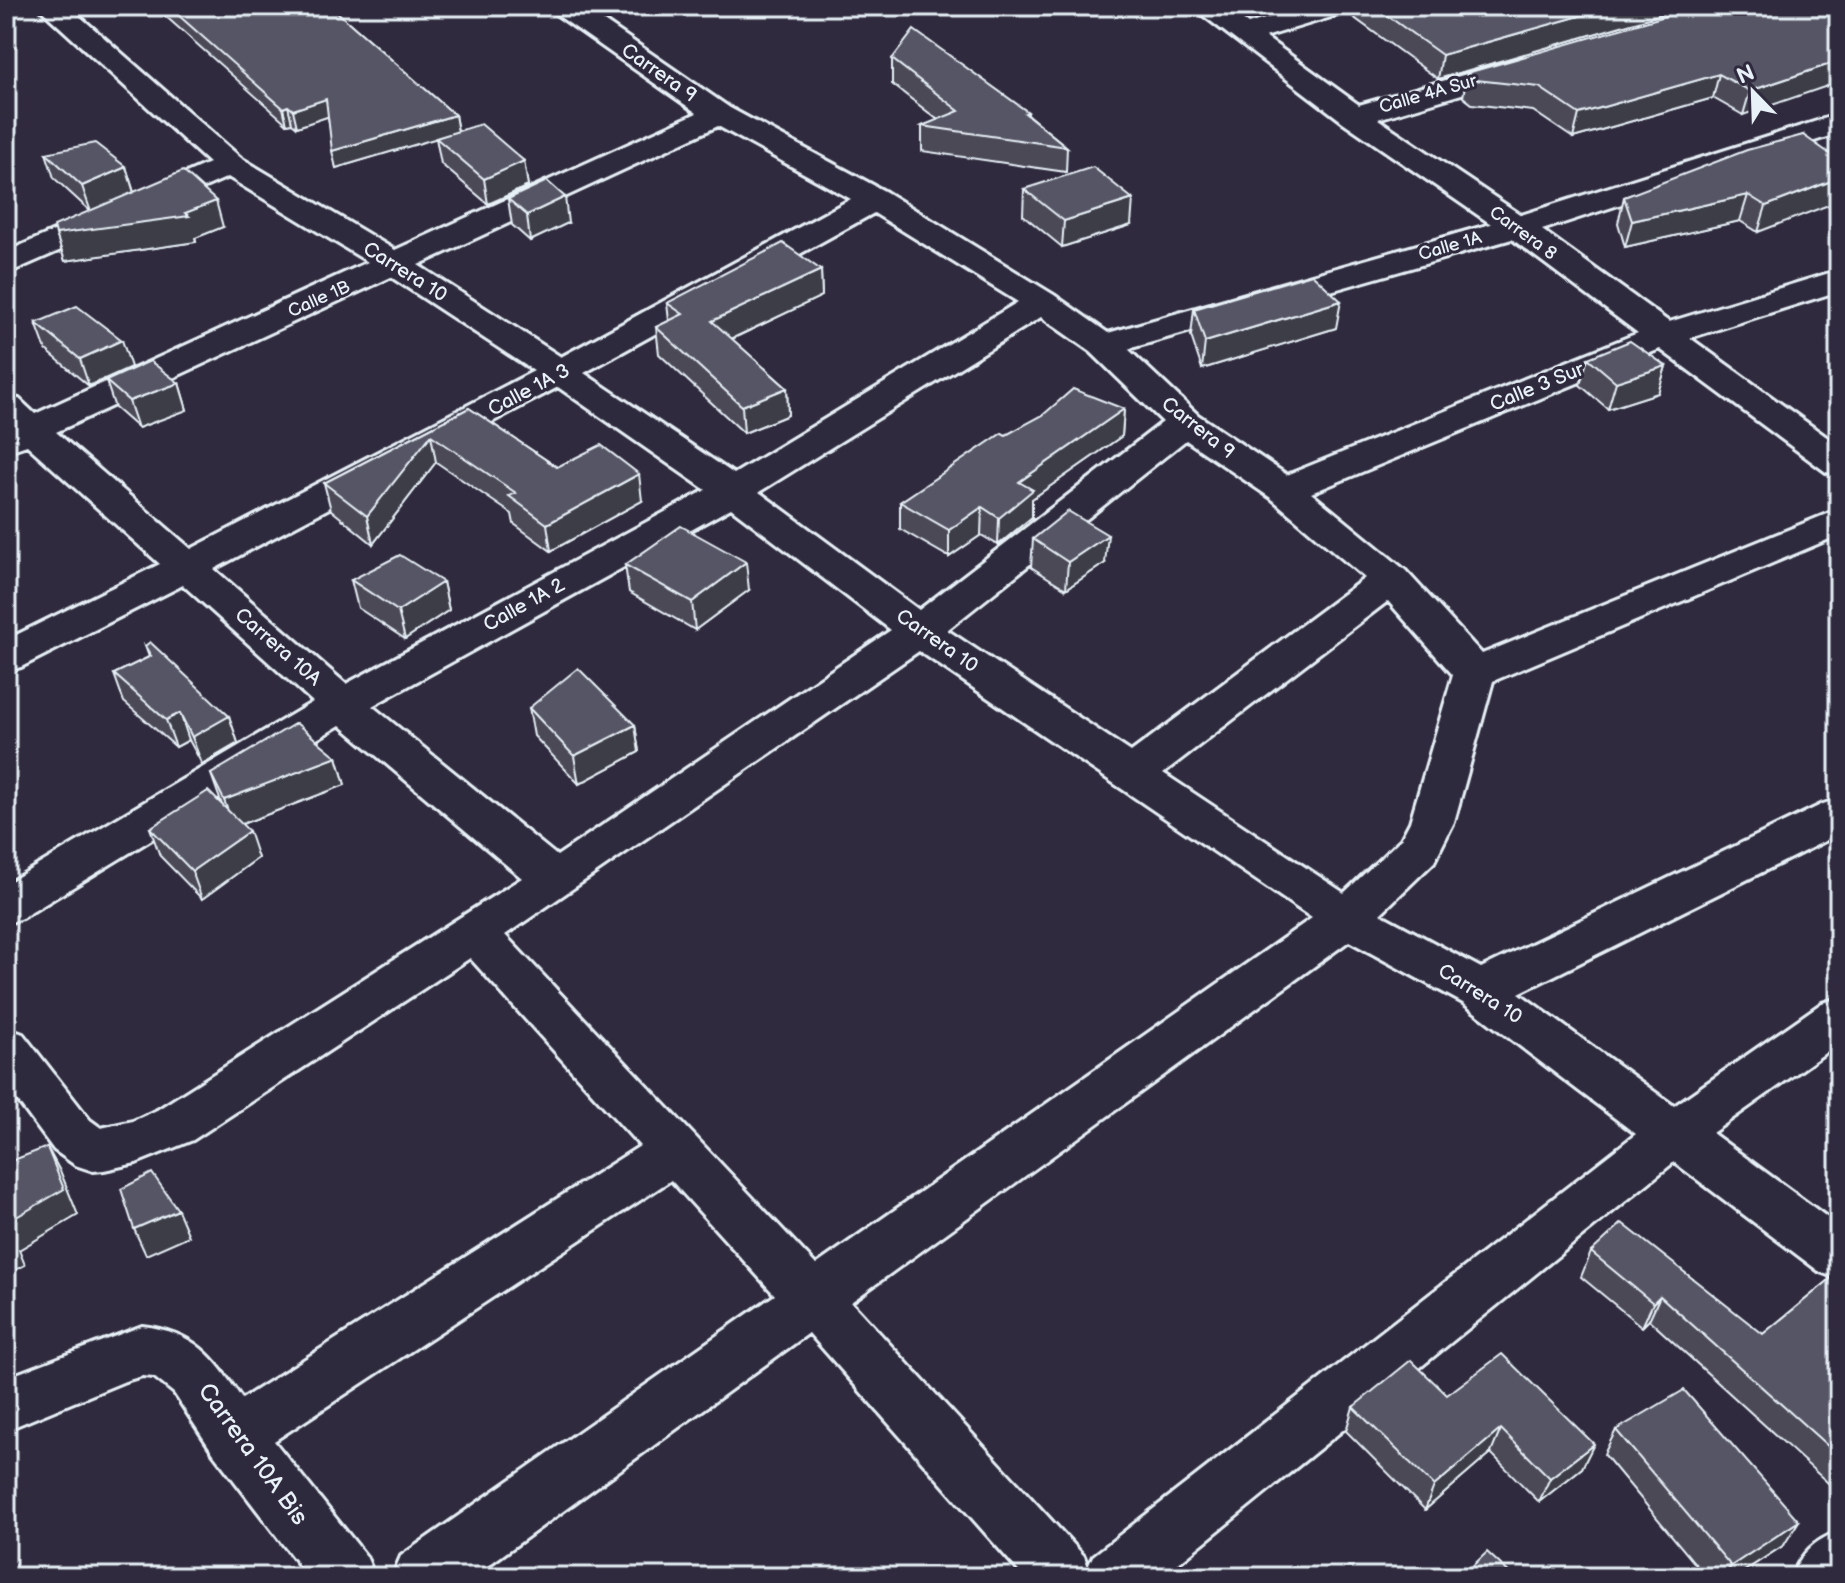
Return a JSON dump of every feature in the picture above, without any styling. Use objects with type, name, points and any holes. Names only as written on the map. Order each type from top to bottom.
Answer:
[{"type":"street","name":"Carrera 10","points":[[51,6],[230,165],[396,265],[561,373],[733,491],[919,631],[1347,918],[1480,990],[1839,1256]]},
{"type":"street","name":"Carrera 9","points":[[563,6],[719,114],[875,199],[1042,302],[1103,345],[1185,423],[1284,490],[1391,579],[1475,673]]},
{"type":"street","name":"Carrera 8","points":[[1205,6],[1354,116],[1517,227],[1661,336],[1839,464]]},
{"type":"street","points":[[1244,34],[1338,6]]},
{"type":"street","name":"Calle 4A Sur","points":[[1354,116],[1551,59]]},
{"type":"street","name":"Calle 1B","points":[[15,426],[396,265],[719,114]]},
{"type":"street","name":"Calle 1A","points":[[1103,345],[1517,227],[1839,123]]},
{"type":"street","points":[[6,264],[230,165]]},
{"type":"street","name":"Calle 1A 3","points":[[6,657],[188,568],[561,373],[875,199]]},
{"type":"street","name":"Calle 3 Sur","points":[[1284,490],[1661,336],[1839,280]]},
{"type":"street","name":"Calle 1A 2","points":[[6,906],[342,704],[733,491],[1042,302]]},
{"type":"street","points":[[6,1048],[72,1135],[93,1150],[121,1147],[148,1139],[175,1125],[555,880],[919,631],[1185,423]]},
{"type":"street","name":"Carrera 10A","points":[[15,426],[188,568],[342,704],[555,880]]},
{"type":"street","points":[[422,1577],[1347,918],[1418,850],[1432,822],[1475,673],[1839,521]]},
{"type":"street","points":[[1133,773],[1391,579]]},
{"type":"street","points":[[1480,990],[1839,815]]},
{"type":"street","points":[[473,931],[812,1298],[1063,1577]]},
{"type":"street","points":[[1114,1577],[1675,1132],[1839,1017]]},
{"type":"street","points":[[234,1435],[676,1150]]},
{"type":"street","name":"Carrera 10A Bis","points":[[6,1404],[118,1358],[142,1351],[161,1353],[194,1375],[234,1435],[345,1577]]},
{"type":"street","points":[[1821,1577],[1839,1560]]},
{"type":"building","points":[[168,6],[330,6],[455,115],[332,151],[326,99],[293,110],[288,106],[283,108]]},
{"type":"building","points":[[1374,6],[1615,6],[1442,55]]},
{"type":"building","points":[[1700,6],[1839,6],[1839,61],[1750,91],[1719,74],[1579,114],[1539,87],[1476,80],[1467,73]]},
{"type":"building","points":[[914,30],[1028,112],[1025,113],[1067,147],[922,126],[959,111],[892,59]]},
{"type":"building","points":[[481,124],[524,161],[484,179],[436,138]]},
{"type":"building","points":[[1803,135],[1839,160],[1839,178],[1766,206],[1748,195],[1632,221],[1624,197],[1747,150]]},
{"type":"building","points":[[95,143],[126,167],[82,186],[46,153]]},
{"type":"building","points":[[1093,167],[1133,199],[1064,221],[1024,189]]},
{"type":"building","points":[[183,171],[216,201],[185,213],[189,216],[56,234],[54,226]]},
{"type":"building","points":[[547,181],[565,197],[527,215],[508,199]]},
{"type":"building","points":[[783,243],[821,270],[712,321],[787,388],[742,406],[656,327],[683,314],[667,303]]},
{"type":"building","points":[[1312,274],[1341,301],[1205,342],[1194,309]]},
{"type":"building","points":[[77,306],[122,340],[80,359],[36,323]]},
{"type":"building","points":[[1630,341],[1666,366],[1616,382],[1588,358]]},
{"type":"building","points":[[150,361],[179,383],[129,401],[106,381]]},
{"type":"building","points":[[1073,389],[1124,409],[1019,482],[1033,490],[999,518],[982,507],[949,530],[900,502],[1002,433],[1006,435],[1043,415]]},
{"type":"building","points":[[469,408],[557,467],[601,445],[639,474],[547,524],[509,496],[516,493],[431,435],[367,516],[324,483]]},
{"type":"building","points":[[1068,511],[1108,535],[1068,562],[1033,539]]},
{"type":"building","points":[[681,526],[746,562],[692,602],[625,565]]},
{"type":"building","points":[[400,555],[443,582],[398,611],[351,580]]},
{"type":"building","points":[[150,642],[229,716],[192,737],[180,713],[166,720],[114,674],[151,656],[145,646]]},
{"type":"building","points":[[578,668],[635,725],[574,756],[529,708]]},
{"type":"building","points":[[296,723],[337,757],[224,800],[211,774]]},
{"type":"building","points":[[208,791],[249,831],[192,871],[150,828]]},
{"type":"building","points":[[47,1147],[64,1189],[6,1223],[6,1163]]},
{"type":"building","points":[[152,1173],[178,1210],[134,1229],[121,1189]]},
{"type":"building","points":[[1622,1223],[1763,1334],[1839,1272],[1839,1456],[1660,1296],[1653,1303],[1591,1252]]},
{"type":"building","points":[[1502,1354],[1594,1444],[1550,1478],[1501,1429],[1434,1486],[1353,1407],[1411,1360],[1447,1395]]},
{"type":"building","points":[[1684,1390],[1799,1521],[1731,1566],[1616,1430]]},
{"type":"building","points":[[1487,1552],[1514,1577],[1461,1577]]}]
